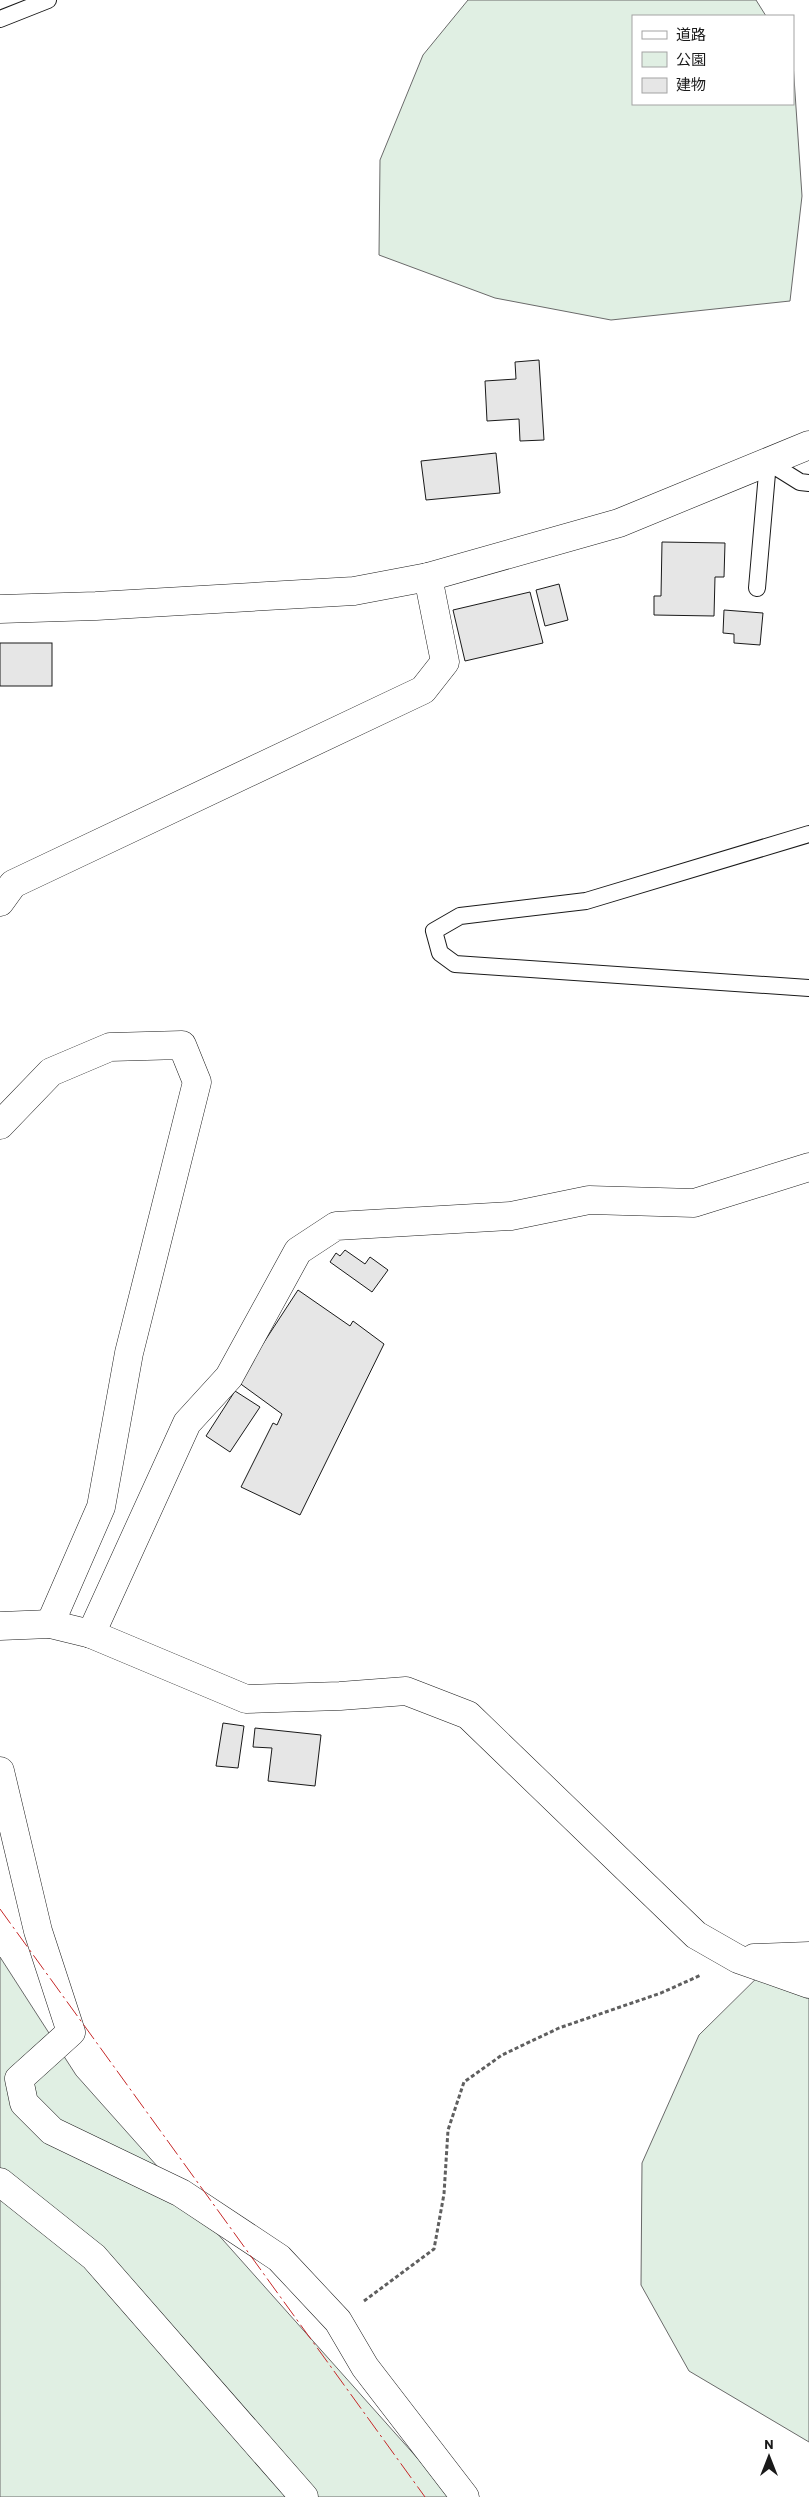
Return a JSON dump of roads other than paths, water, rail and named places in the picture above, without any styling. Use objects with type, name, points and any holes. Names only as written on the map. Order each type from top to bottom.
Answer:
[{"type":"street","points":[[0,609],[96,606],[354,592],[428,577],[619,523],[809,445]]},
{"type":"street","points":[[0,902],[13,884],[423,690],[445,662],[428,577]]},
{"type":"street","points":[[0,1126],[51,1072],[110,1047],[182,1045],[197,1082],[129,1353],[101,1508],[50,1624]]},
{"type":"street","points":[[90,1634],[187,1423],[229,1377],[298,1251],[336,1226],[511,1216],[589,1200],[694,1203],[809,1167]]},
{"type":"street","points":[[0,1626],[50,1624],[90,1634],[246,1700],[406,1691],[468,1715],[696,1935],[738,1959],[809,1984]]},
{"type":"street","points":[[0,1771],[38,1931],[72,2032],[19,2079],[24,2103],[52,2131],[181,2193],[280,2258],[338,2321],[365,2367],[466,2497]]},
{"type":"street","points":[[738,1959],[809,1956]]},
{"type":"street","points":[[0,2182],[94,2256],[304,2497]]},
{"type":"lane","points":[[0,19],[48,0]]},
{"type":"lane","points":[[757,588],[768,462],[800,482],[809,483]]},
{"type":"lane","points":[[809,834],[586,901],[460,916],[434,932],[440,953],[455,964],[809,988]]}]
